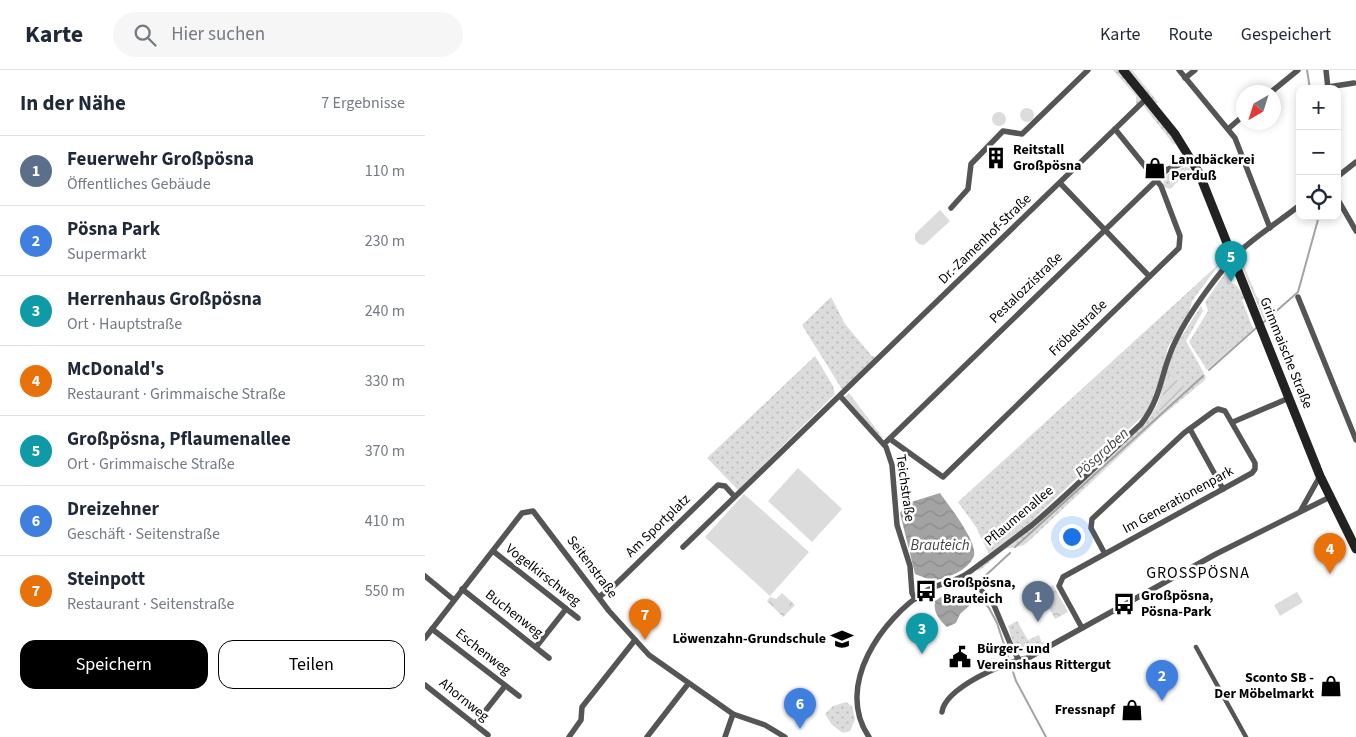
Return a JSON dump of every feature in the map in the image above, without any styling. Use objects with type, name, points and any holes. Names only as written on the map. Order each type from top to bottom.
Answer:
[{"type":"main road","name":"Grimmaische Straße","points":[[1123,70],[1192,160],[1234,258],[1320,476],[1356,549]]},
{"type":"street","points":[[951,208],[968,189],[971,164],[1003,131],[1021,134],[1088,70]]},
{"type":"street","points":[[1179,70],[1235,138],[1271,228]]},
{"type":"street","points":[[1185,78],[1195,70]]},
{"type":"street","points":[[1280,85],[1298,70]]},
{"type":"street","points":[[1326,70],[1328,85]]},
{"type":"street","points":[[1341,86],[1354,83]]},
{"type":"street","name":"Dr.-Zamenhof-Straße","points":[[840,396],[1146,99]]},
{"type":"street","points":[[1228,129],[1236,122]]},
{"type":"street","name":"Fröbelstraße","points":[[890,439],[943,476],[1176,251],[1181,242],[1157,180],[1115,129]]},
{"type":"street","name":"Pestalozzistraße","points":[[884,444],[1171,167],[1192,160]]},
{"type":"street","points":[[1340,175],[1356,162]]},
{"type":"street","points":[[1060,184],[1149,276]]},
{"type":"street","points":[[1341,205],[1356,231]]},
{"type":"street","name":"Pflaumenallee","points":[[869,737],[856,709],[855,697],[869,652],[877,638],[915,599],[928,589],[967,574],[1032,524],[1141,424],[1159,394],[1169,354],[1176,338],[1234,258],[1296,208]]},
{"type":"street","points":[[1298,297],[1356,440]]},
{"type":"street","points":[[683,547],[836,397],[840,396]]},
{"type":"street","name":"Teichstraße","points":[[840,396],[884,444],[891,460],[897,525],[910,566],[912,593],[915,599]]},
{"type":"street","points":[[1105,554],[1089,525],[1092,519],[1190,429],[1218,409],[1225,410],[1233,422],[1289,398]]},
{"type":"street","name":"Im Generationenpark","points":[[1082,628],[1059,586],[1059,582],[1063,577],[1252,473],[1255,469],[1255,463],[1233,422]]},
{"type":"street","points":[[1190,429],[1223,489]]},
{"type":"street","points":[[1300,512],[1320,476]]},
{"type":"street","name":"Am Sportplatz","points":[[599,597],[616,584],[718,485],[725,486],[734,496]]},
{"type":"street","points":[[942,712],[953,693],[1010,662],[1028,658],[1215,554],[1330,497]]},
{"type":"street","name":"Seitenstraße","points":[[493,551],[522,514],[529,510],[535,513],[599,597],[649,655],[733,714],[765,725],[785,737]]},
{"type":"street","points":[[425,638],[493,551]]},
{"type":"street","name":"Vogelkirschweg","points":[[493,551],[578,618]]},
{"type":"street","points":[[967,574],[993,603],[1019,660]]},
{"type":"street","points":[[425,576],[454,600]]},
{"type":"street","name":"Buchenweg","points":[[463,588],[549,658]]},
{"type":"street","points":[[536,647],[566,609]]},
{"type":"street","name":"Eschenweg","points":[[432,629],[519,696]]},
{"type":"street","points":[[569,737],[581,720],[582,707],[635,640]]},
{"type":"street","points":[[1196,647],[1246,737]]},
{"type":"street","points":[[647,737],[688,684]]},
{"type":"street","name":"Ahornweg","points":[[425,685],[488,735]]},
{"type":"street","points":[[475,724],[505,686]]},
{"type":"street","points":[[725,737],[733,714]]},
{"type":"green space","points":[[1113,70],[1118,70],[1141,98],[1140,103],[843,391],[802,325],[831,297],[845,324],[872,356],[876,357],[1136,105],[1136,96]]},
{"type":"green space","points":[[1127,70],[1132,70],[1158,102],[1155,104]]},
{"type":"green space","points":[[1142,104],[1146,104],[1177,143],[1174,145]]},
{"type":"green space","points":[[1024,108],[1030,108],[1034,115],[1030,122],[1024,122],[1020,118],[1020,112]]},
{"type":"green space","points":[[999,112],[1004,114],[1006,119],[1004,124],[999,126],[994,124],[992,119],[994,114]]},
{"type":"green space","points":[[1186,167],[1191,169],[1170,189],[1164,187],[1163,179],[1172,171]]},
{"type":"green space","points":[[940,210],[950,221],[924,245],[919,244],[915,240],[915,234]]},
{"type":"green space","points":[[1241,259],[1256,295],[1271,314],[1264,320],[1240,262]]},
{"type":"green space","points":[[1221,262],[1192,301],[1189,313],[1168,347],[1158,388],[1146,413],[1027,525],[989,554],[976,527],[958,502]]},
{"type":"green space","points":[[1226,272],[1232,274],[1233,278],[1229,281],[1237,286],[1245,298],[1242,300],[1253,329],[1207,370],[1189,342],[1208,311],[1205,302]]},
{"type":"green space","points":[[1201,306],[1203,311],[1186,341],[1206,377],[1205,380],[1162,416],[1024,545],[1005,549],[979,571],[977,569],[1149,418],[1158,403],[1174,348]],"holes":[[[1169,375],[1187,388],[1160,411],[1158,410]]]},
{"type":"green space","points":[[815,356],[833,386],[835,394],[738,490],[707,458]]},
{"type":"green space","points":[[1169,374],[1187,388],[1160,411],[1158,410]]},
{"type":"green space","points":[[849,393],[883,438],[844,397]]},
{"type":"green space","points":[[798,468],[842,509],[812,542],[768,501]]},
{"type":"green space","points":[[744,494],[809,552],[770,596],[705,537]]},
{"type":"green space","points":[[1053,585],[1068,612],[1055,619],[1040,591]]},
{"type":"green space","points":[[1297,592],[1303,602],[1280,616],[1274,605]]},
{"type":"green space","points":[[782,593],[795,605],[783,617],[767,601],[770,597],[776,599]]},
{"type":"green space","points":[[1017,621],[1028,640],[1039,635],[1042,643],[1046,641],[1048,643],[1030,653],[1019,653],[1015,649],[1008,626]]},
{"type":"green space","points":[[846,702],[852,706],[855,719],[850,731],[843,733],[832,725],[825,714],[833,706]]},
{"type":"water","name":"Brauteich","points":[[940,493],[968,535],[974,552],[970,563],[961,571],[933,581],[915,574],[900,513],[908,503]]},
{"type":"water","points":[[953,594],[967,598],[969,606],[960,614],[956,623],[947,627],[937,616],[935,601],[941,597]]},
{"type":"waterway","name":"Pösgraben","points":[[1307,70],[1309,85]]},
{"type":"waterway","name":"Pösgraben","points":[[1264,322],[1298,292],[1318,220]]},
{"type":"waterway","name":"Pösgraben","points":[[1209,370],[1256,328]]},
{"type":"waterway","name":"Pösgraben","points":[[1015,547],[1203,376]]},
{"type":"waterway","name":"Pösgraben","points":[[1010,553],[972,588],[989,608],[997,623],[1016,681],[1046,737]]},
{"type":"place","name":"Reitstall Großpösna","points":[[996,158]]},
{"type":"place","name":"Landbäckerei Perduß","points":[[1155,168]]},
{"type":"place","name":"Großpösna, Pflaumenallee","points":[[1231,282]]},
{"type":"place","name":"McDonald's","points":[[1330,574]]},
{"type":"place","name":"Großpösna, Brauteich","points":[[926,591]]},
{"type":"place","name":"Großpösna, Pösna-Park","points":[[1124,604]]},
{"type":"place","name":"Feuerwehr Großpösna","points":[[1038,622]]},
{"type":"place","name":"Löwenzahn-Grundschule","points":[[842,639]]},
{"type":"place","name":"Steinpott","points":[[645,640]]},
{"type":"place","name":"Herrenhaus Großpösna","points":[[922,654]]},
{"type":"place","name":"Bürger- und Vereinshaus Rittergut","points":[[960,657]]},
{"type":"place","name":"Sconto SB - Der Möbelmarkt","points":[[1331,686]]},
{"type":"place","name":"Pösna Park","points":[[1162,701]]},
{"type":"place","name":"Fressnapf","points":[[1132,710]]},
{"type":"place","name":"Dreizehner","points":[[800,729]]},
{"type":"district","name":"GROSSPÖSNA","points":[[1198,573]]}]
